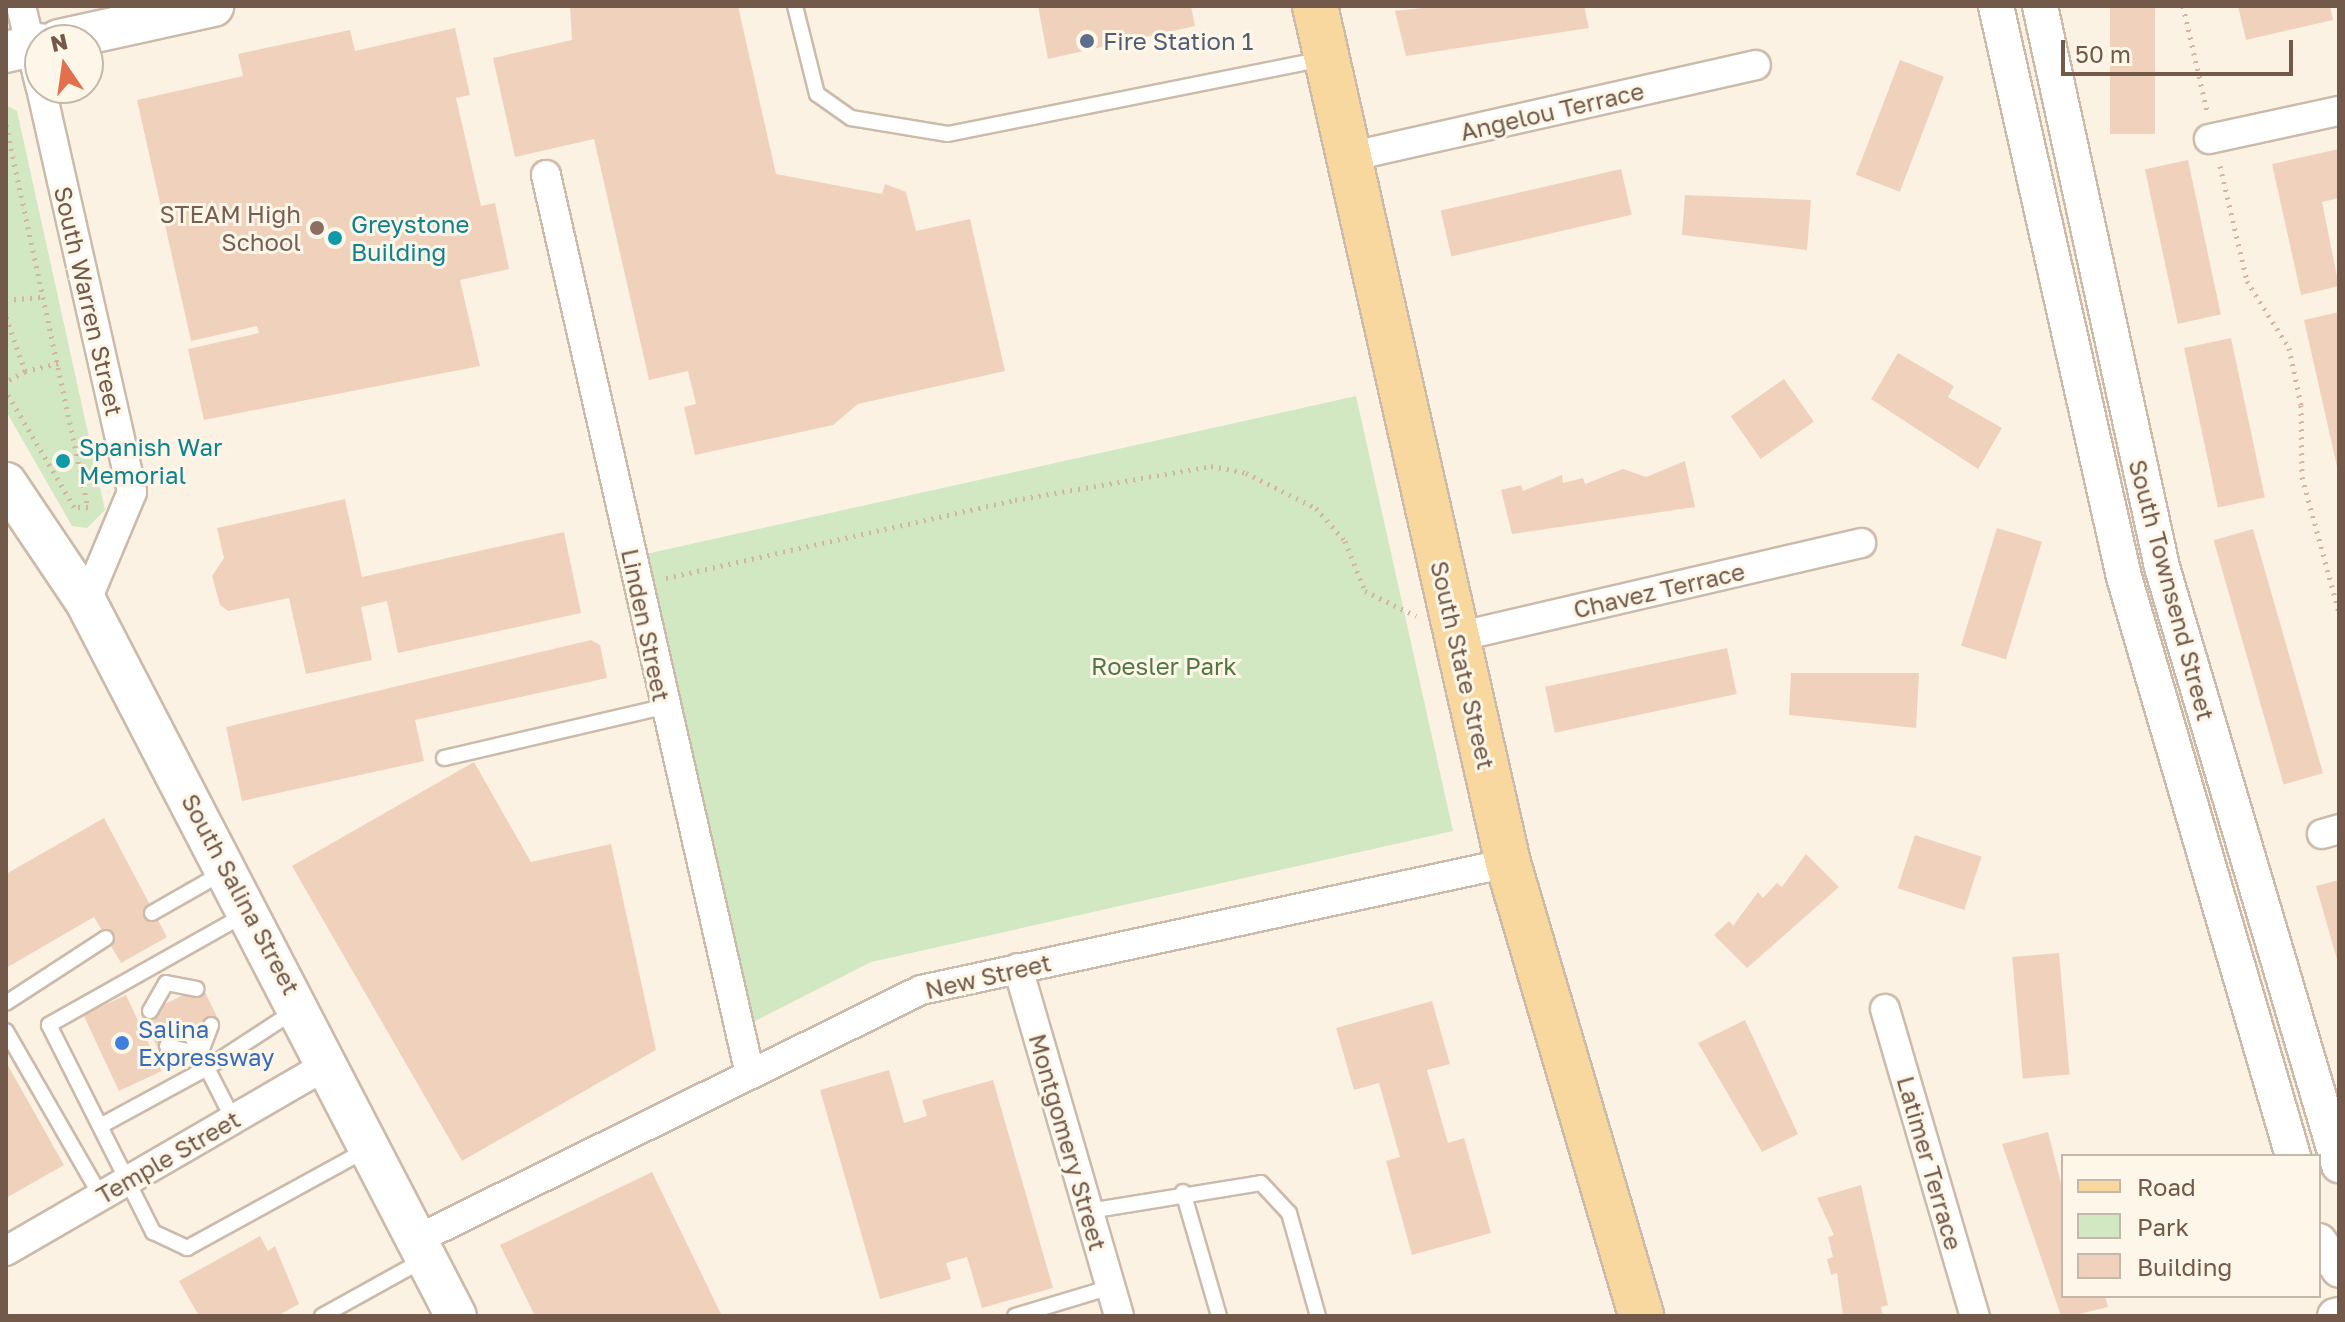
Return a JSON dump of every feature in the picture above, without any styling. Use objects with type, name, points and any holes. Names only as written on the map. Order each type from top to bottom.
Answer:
[{"type":"main road","points":[[104,30],[213,6]]},
{"type":"main road","name":"South State Street","points":[[1315,6],[1508,863],[1641,1316]]},
{"type":"main road","name":"South Salina Street","points":[[6,483],[86,602],[330,1063],[423,1248],[451,1314]]},
{"type":"street","name":"South Townsend Street","points":[[1996,6],[2105,493],[2206,870],[2292,1154]]},
{"type":"street","name":"South Townsend Street","points":[[2040,6],[2144,485],[2246,860],[2339,1165]]},
{"type":"street","name":"Angelou Terrace","points":[[1348,157],[1756,65]]},
{"type":"street","name":"South Warren Street","points":[[44,104],[132,492],[86,602]]},
{"type":"street","points":[[2201,139],[2339,111]]},
{"type":"street","name":"Linden Street","points":[[546,175],[664,707],[750,1074]]},
{"type":"street","points":[[2105,493],[2144,485]]},
{"type":"street","name":"Chavez Terrace","points":[[1457,637],[1861,543]]},
{"type":"street","points":[[2206,870],[2246,860]]},
{"type":"street","name":"New Street","points":[[423,1248],[750,1074],[921,990],[1508,863]]},
{"type":"street","name":"Montgomery Street","points":[[1018,968],[1119,1316]]},
{"type":"street","name":"Latimer Terrace","points":[[1885,1009],[1975,1316]]},
{"type":"street","name":"Temple Street","points":[[6,1251],[330,1063]]},
{"type":"street","points":[[2321,1244],[2339,1270]]},
{"type":"lane","points":[[795,6],[817,94],[851,118],[948,134],[1327,59]]},
{"type":"lane","points":[[444,758],[664,707]]},
{"type":"lane","points":[[152,913],[228,870]]},
{"type":"lane","points":[[250,912],[49,1025],[104,1124],[153,1232],[187,1248],[372,1147]]},
{"type":"lane","points":[[6,1003],[106,938]]},
{"type":"lane","points":[[157,965],[174,999]]},
{"type":"lane","points":[[166,983],[196,989]]},
{"type":"lane","points":[[150,1011],[166,983]]},
{"type":"lane","points":[[104,1124],[207,1068],[300,1007]]},
{"type":"lane","points":[[200,1054],[211,1025]]},
{"type":"lane","points":[[6,1031],[101,1196]]},
{"type":"lane","points":[[191,1035],[233,1119]]},
{"type":"lane","points":[[167,1046],[200,1054]]},
{"type":"lane","points":[[1089,1211],[1183,1192],[1261,1183],[1277,1193],[1318,1316]]},
{"type":"lane","points":[[1183,1192],[1219,1316]]},
{"type":"lane","points":[[322,1316],[423,1248]]},
{"type":"lane","points":[[1015,1316],[1111,1287]]},
{"type":"path","points":[[2183,6],[2209,117],[2201,139],[2217,152],[2247,281],[2289,348],[2301,405],[2302,477],[2339,612]]},
{"type":"path","points":[[6,125],[91,503],[84,510],[74,507],[6,391]]},
{"type":"path","points":[[6,173],[15,171]]},
{"type":"path","points":[[6,300],[44,297]]},
{"type":"path","points":[[6,317],[25,371]]},
{"type":"path","points":[[6,382],[25,371],[59,363]]},
{"type":"path","points":[[637,585],[1030,497],[1211,466],[1246,473],[1316,508],[1345,541],[1365,591],[1457,637]]},
{"type":"green space","points":[[6,105],[17,111],[105,510],[87,528],[72,526],[6,411]]},
{"type":"green space","name":"Roesler Park","points":[[1356,396],[1453,831],[871,962],[753,1022],[646,554]]},
{"type":"building","points":[[570,6],[738,6],[776,174],[882,194],[885,184],[906,192],[916,231],[970,219],[1005,371],[858,404],[833,425],[695,455],[684,407],[696,404],[688,371],[649,380],[594,139],[515,157],[493,58],[572,40]]},
{"type":"building","name":"Fire Station 1","points":[[1038,6],[1191,6],[1195,26],[1048,59]]},
{"type":"building","points":[[1440,6],[1584,6],[1589,28],[1406,56],[1395,11]]},
{"type":"building","points":[[2110,6],[2155,6],[2155,134],[2110,134]]},
{"type":"building","points":[[2238,6],[2330,6],[2333,20],[2246,40]]},
{"type":"building","name":"STEAM High School","points":[[455,28],[470,95],[456,98],[481,206],[495,203],[509,269],[460,280],[480,366],[204,420],[188,349],[259,333],[257,326],[191,341],[137,100],[243,76],[238,54],[350,30],[355,51]]},
{"type":"building","points":[[1900,60],[1944,77],[1900,192],[1856,175]]},
{"type":"building","points":[[2339,149],[2339,198],[2322,202],[2339,286],[2301,295],[2272,164]]},
{"type":"building","points":[[2188,160],[2221,315],[2178,324],[2145,169]]},
{"type":"building","points":[[1621,169],[1632,215],[1451,256],[1441,211]]},
{"type":"building","points":[[1685,195],[1811,200],[1807,250],[1682,235]]},
{"type":"building","points":[[2339,312],[2339,471],[2338,471],[2304,320]]},
{"type":"building","points":[[2231,338],[2265,497],[2218,507],[2184,348]]},
{"type":"building","points":[[1898,353],[1954,386],[1948,397],[2002,428],[1978,469],[1871,399]]},
{"type":"building","points":[[1784,379],[1814,422],[1761,459],[1731,416]]},
{"type":"building","points":[[1685,461],[1695,507],[1512,534],[1501,490],[1521,485],[1523,491],[1562,475],[1563,483],[1583,478],[1585,484],[1623,469],[1646,477]]},
{"type":"building","points":[[345,499],[362,577],[564,532],[581,613],[398,653],[387,601],[361,607],[372,660],[306,674],[289,598],[228,611],[220,605],[212,576],[224,558],[217,528]]},
{"type":"building","points":[[1997,528],[2042,542],[2006,659],[1961,646]]},
{"type":"building","points":[[2253,529],[2323,773],[2284,784],[2214,540]]},
{"type":"building","points":[[591,640],[600,645],[607,678],[415,720],[424,761],[242,801],[226,727]]},
{"type":"building","points":[[1727,648],[1737,694],[1555,733],[1545,687]]},
{"type":"building","points":[[1791,673],[1919,673],[1916,728],[1789,715]]},
{"type":"building","points":[[474,762],[531,862],[611,844],[656,1050],[462,1161],[292,866]]},
{"type":"building","points":[[104,818],[167,937],[121,963],[94,917],[6,968],[6,874]]},
{"type":"building","points":[[1915,835],[1982,857],[1964,910],[1898,888]]},
{"type":"building","points":[[1806,854],[1839,887],[1747,968],[1714,935],[1729,921],[1733,926],[1758,892],[1763,898],[1777,883],[1782,887]]},
{"type":"building","points":[[2339,880],[2339,963],[2338,963],[2316,886]]},
{"type":"building","points":[[2059,953],[2070,1075],[2023,1079],[2012,957]]},
{"type":"building","points":[[202,986],[219,1021],[159,1050],[142,1015]]},
{"type":"building","name":"Salina Expressway","points":[[126,995],[161,1071],[119,1091],[83,1015]]},
{"type":"building","points":[[1432,1001],[1450,1064],[1427,1070],[1448,1143],[1464,1138],[1491,1233],[1412,1255],[1386,1161],[1400,1157],[1379,1083],[1354,1090],[1336,1028]]},
{"type":"building","points":[[1745,1020],[1798,1134],[1762,1152],[1698,1043]]},
{"type":"building","points":[[6,1062],[64,1165],[6,1198]]},
{"type":"building","points":[[889,1070],[904,1123],[927,1116],[922,1100],[993,1080],[1053,1288],[982,1308],[967,1257],[946,1263],[951,1279],[880,1299],[820,1090]]},
{"type":"building","points":[[2048,1132],[2061,1183],[2061,1298],[2106,1298],[2108,1307],[2061,1316],[2002,1144]]},
{"type":"building","points":[[652,1172],[722,1316],[535,1316],[500,1245]]},
{"type":"building","points":[[1861,1185],[1888,1305],[1881,1307],[1883,1316],[1843,1316],[1837,1273],[1831,1275],[1827,1259],[1833,1257],[1828,1237],[1834,1235],[1817,1198]]},
{"type":"building","points":[[260,1236],[268,1251],[275,1246],[299,1304],[277,1316],[199,1316],[179,1281]]},
{"type":"place","name":"Fire Station 1","points":[[1087,41]]},
{"type":"place","name":"STEAM High School","points":[[317,228]]},
{"type":"place","name":"Greystone Building","points":[[335,238]]},
{"type":"place","name":"Spanish War Memorial","points":[[63,461]]},
{"type":"place","name":"Salina Expressway","points":[[122,1043]]}]
